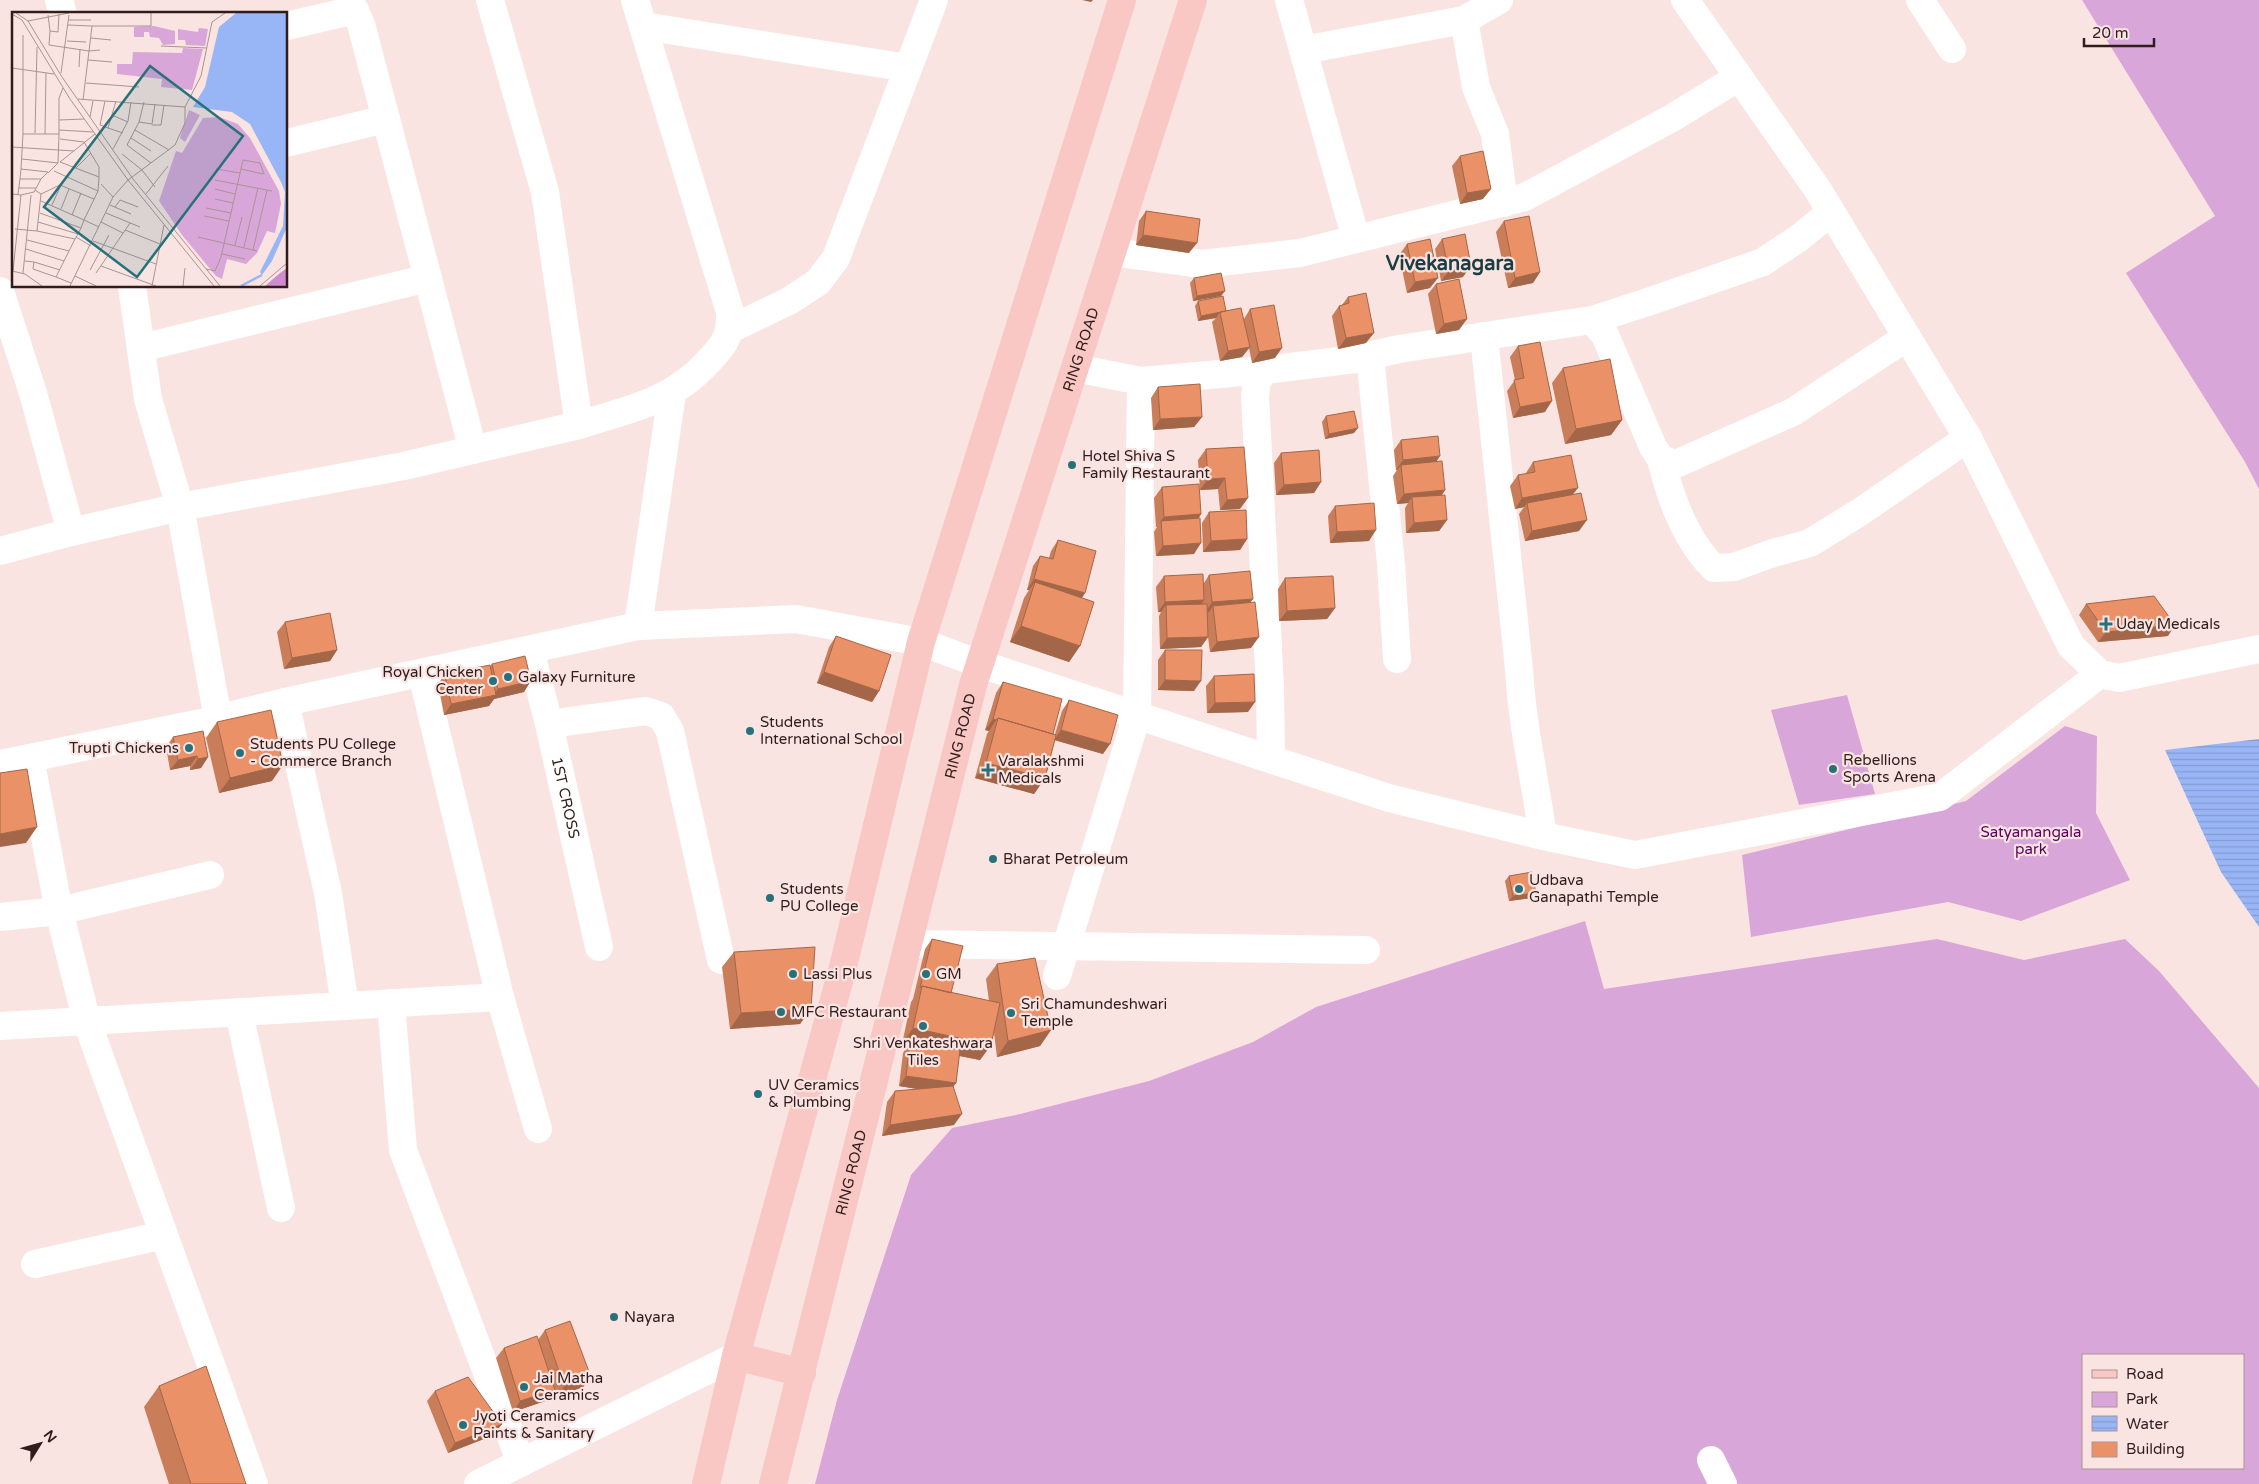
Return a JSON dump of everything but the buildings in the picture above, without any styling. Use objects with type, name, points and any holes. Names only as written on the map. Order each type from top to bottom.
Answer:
[{"type":"main road","points":[[706,1484],[736,1356],[843,967],[921,642],[1122,0]]},
{"type":"main road","name":"RING ROAD","points":[[773,1484],[980,664],[1193,0]]},
{"type":"main road","points":[[736,1356],[802,1373]]},
{"type":"street","points":[[59,0],[63,12]]},
{"type":"street","points":[[490,0],[545,192],[579,425]]},
{"type":"street","points":[[0,551],[71,532],[180,507],[404,466],[579,425],[652,402],[672,393],[692,380],[723,346],[731,329],[730,312],[636,0]]},
{"type":"street","points":[[731,329],[789,301],[818,282],[836,258],[934,0]]},
{"type":"street","points":[[1290,0],[1356,239]]},
{"type":"street","points":[[1303,50],[1464,20],[1499,0]]},
{"type":"street","points":[[1684,0],[1831,212],[1968,438],[2072,646],[2100,674],[2119,678],[2259,649]]},
{"type":"street","points":[[1920,0],[1952,49]]},
{"type":"street","points":[[288,25],[352,5],[361,24],[473,450]]},
{"type":"street","points":[[1464,20],[1476,87],[1495,134],[1504,202]]},
{"type":"street","points":[[643,26],[908,68]]},
{"type":"street","points":[[1112,252],[1202,264],[1300,253],[1525,197],[1672,118],[1739,77]]},
{"type":"street","points":[[288,143],[386,119]]},
{"type":"street","points":[[1075,368],[1141,380],[1265,370],[1370,356],[1399,349],[1592,320],[1763,262],[1799,238],[1831,212]]},
{"type":"street","points":[[141,348],[428,278]]},
{"type":"street","points":[[132,288],[148,399],[180,507],[218,719]]},
{"type":"street","points":[[0,291],[33,393],[71,532]]},
{"type":"street","points":[[1592,320],[1605,334],[1653,447],[1661,458],[1667,483],[1695,545],[1714,568],[1734,567],[1773,552],[1810,543],[1860,512],[1968,438]]},
{"type":"street","points":[[1484,336],[1522,712],[1532,759],[1543,836]]},
{"type":"street","points":[[1661,458],[1676,464],[1793,412],[1907,337]]},
{"type":"street","points":[[1370,356],[1390,554],[1397,659]]},
{"type":"street","points":[[1265,370],[1257,381],[1255,396],[1270,686],[1271,760]]},
{"type":"street","points":[[1057,976],[1137,715],[1141,380]]},
{"type":"street","points":[[638,626],[672,393]]},
{"type":"street","points":[[0,764],[218,719],[285,702],[638,626],[796,619],[921,642],[980,664],[1389,798],[1543,836],[1635,855],[1940,797],[2100,674]]},
{"type":"street","name":"1ST CROSS","points":[[530,650],[550,724],[599,948]]},
{"type":"street","points":[[422,674],[500,997],[538,1129]]},
{"type":"street","points":[[285,702],[328,893],[345,1006]]},
{"type":"street","points":[[550,724],[646,711],[661,716],[670,731],[721,960]]},
{"type":"street","points":[[30,758],[59,911],[87,1022],[254,1484]]},
{"type":"street","points":[[0,917],[59,911],[210,875]]},
{"type":"street","points":[[909,944],[1366,950]]},
{"type":"street","points":[[0,1026],[500,997]]},
{"type":"street","points":[[391,1003],[403,1150],[521,1463]]},
{"type":"street","points":[[239,1012],[281,1208]]},
{"type":"street","points":[[35,1264],[164,1235]]},
{"type":"street","points":[[478,1484],[736,1356]]},
{"type":"green space","points":[[2082,0],[2259,0],[2259,489],[2245,462],[2126,273],[2215,216]]},
{"type":"green space","points":[[1847,695],[1875,794],[1799,805],[1771,710]]},
{"type":"green space","name":"Satyamangala park","points":[[2065,726],[2097,736],[2096,813],[2130,880],[2021,921],[1948,902],[1751,937],[1742,855],[1966,801]]},
{"type":"green space","points":[[1585,921],[1604,989],[1937,939],[2024,960],[2125,939],[2159,971],[2259,1088],[2259,1484],[815,1484],[837,1400],[911,1175],[952,1128],[1020,1114],[1149,1081],[1253,1042],[1316,1007]]},
{"type":"water","points":[[2259,739],[2259,927],[2221,872],[2165,750]]},
{"type":"place","name":"Hotel Shiva S Family Restaurant","points":[[1072,465]]},
{"type":"place","name":"Uday Medicals","points":[[2106,624]]},
{"type":"place","name":"Galaxy Furniture","points":[[508,677]]},
{"type":"place","name":"Royal Chicken Center","points":[[493,681]]},
{"type":"place","name":"Students International School","points":[[750,731]]},
{"type":"place","name":"Trupti Chickens","points":[[189,748]]},
{"type":"place","name":"Students PU College - Commerce Branch","points":[[240,753]]},
{"type":"place","name":"Rebellions Sports Arena","points":[[1833,769]]},
{"type":"place","name":"Varalakshmi Medicals","points":[[988,770]]},
{"type":"place","name":"Bharat Petroleum","points":[[993,859]]},
{"type":"place","name":"Udbava Ganapathi Temple","points":[[1519,889]]},
{"type":"place","name":"Students PU College","points":[[770,898]]},
{"type":"place","name":"Lassi Plus","points":[[793,974]]},
{"type":"place","name":"GM","points":[[926,974]]},
{"type":"place","name":"MFC Restaurant","points":[[781,1012]]},
{"type":"place","name":"Sri Chamundeshwari Temple","points":[[1011,1013]]},
{"type":"place","name":"Shri Venkateshwara Tiles","points":[[923,1026]]},
{"type":"place","name":"UV Ceramics & Plumbing","points":[[758,1094]]},
{"type":"place","name":"Nayara","points":[[614,1317]]},
{"type":"place","name":"Jai Matha Ceramics","points":[[524,1387]]},
{"type":"place","name":"Jyoti Ceramics Paints & Sanitary","points":[[463,1425]]},
{"type":"district","name":"Vivekanagara","points":[[1450,263]]}]
